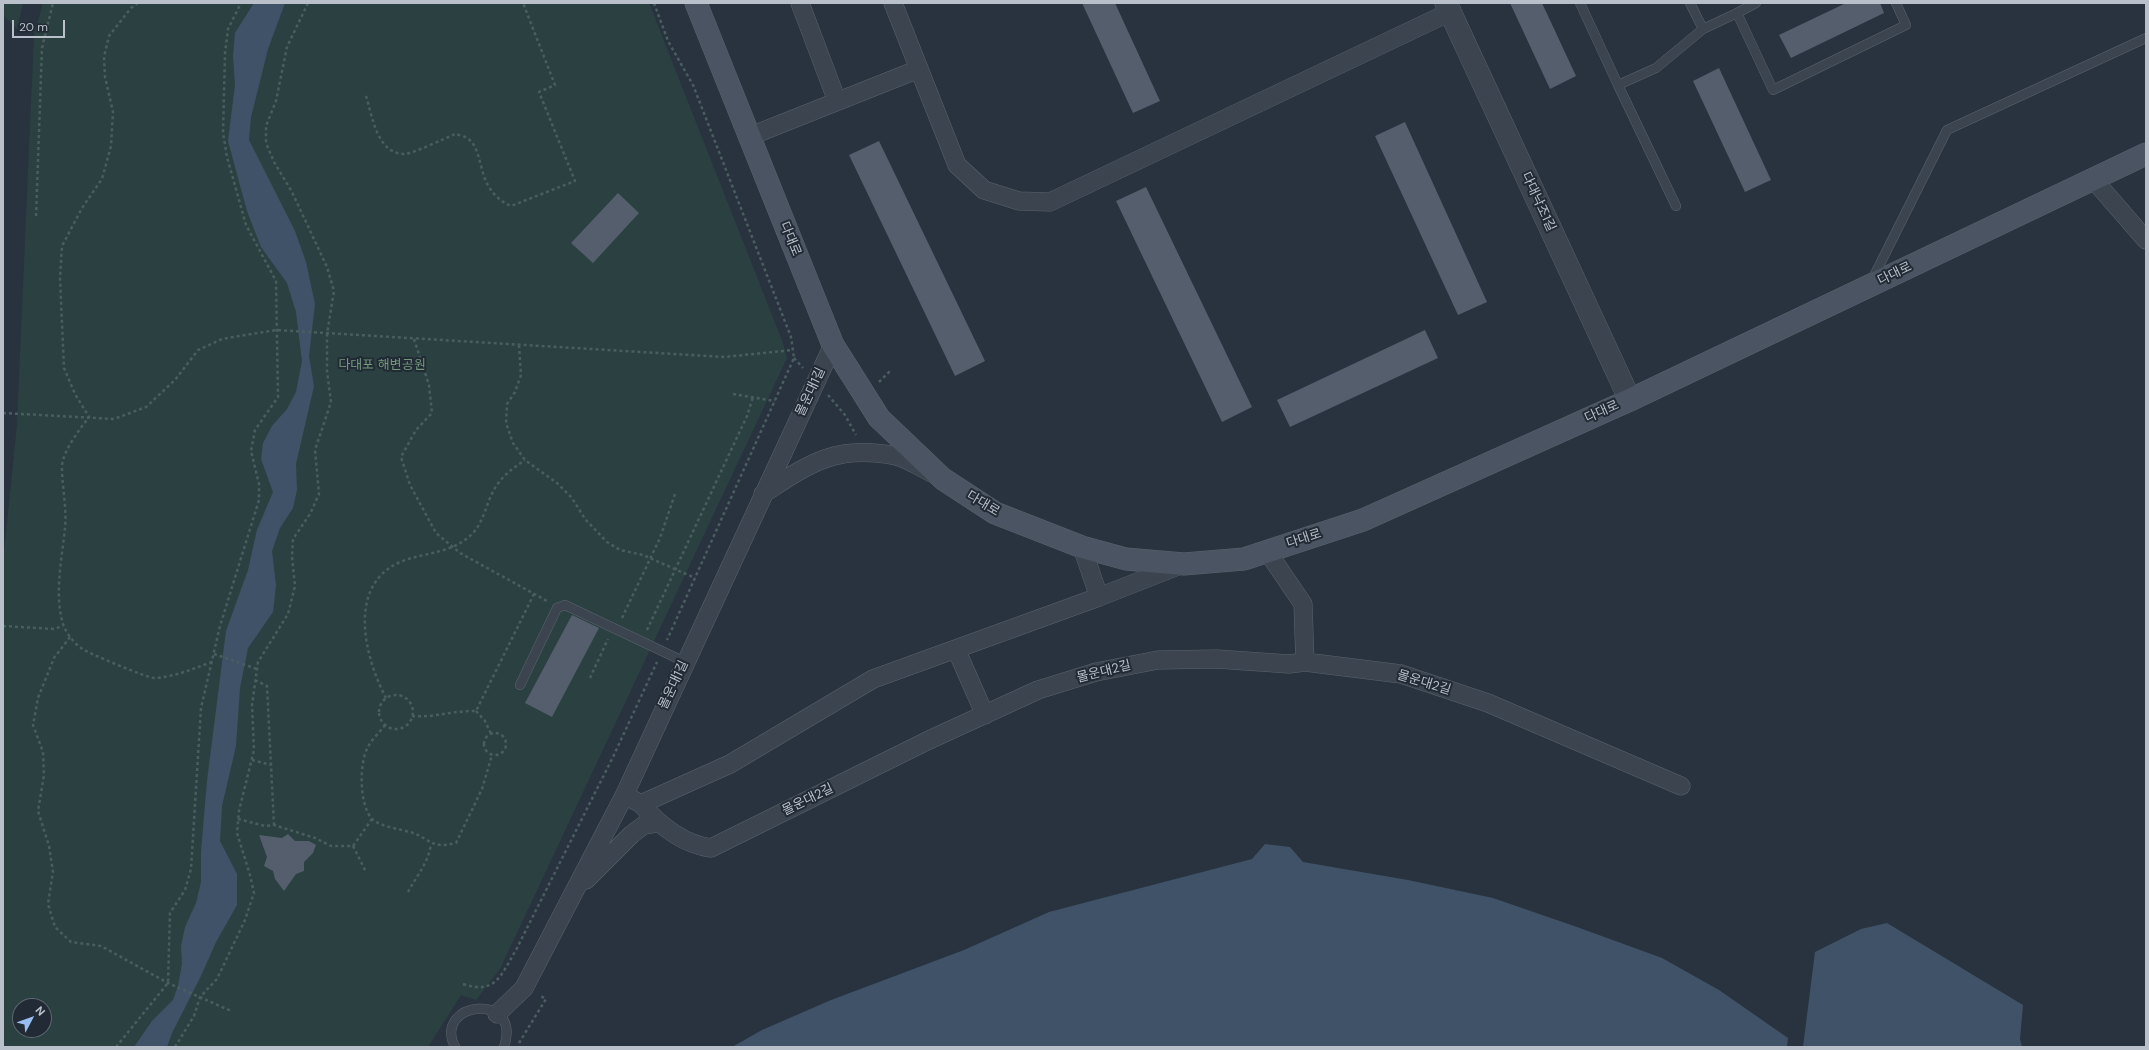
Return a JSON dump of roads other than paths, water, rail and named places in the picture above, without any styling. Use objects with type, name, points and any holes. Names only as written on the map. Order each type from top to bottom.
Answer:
[{"type":"main road","name":"다대로","points":[[696,3],[748,137],[833,345],[879,418],[943,479],[995,513],[1082,547],[1126,559],[1184,564],[1244,559],[1363,520],[1630,400],[2146,154]]},
{"type":"street","points":[[800,3],[837,102]]},
{"type":"street","points":[[894,3],[957,165],[984,190],[1019,201],[1050,202],[1448,8]]},
{"type":"street","name":"다대낙조1길","points":[[1448,8],[1630,400]]},
{"type":"street","points":[[748,137],[919,69]]},
{"type":"street","points":[[2093,179],[2146,240]]},
{"type":"street","name":"몰운대1길","points":[[497,1014],[524,988],[624,796],[833,345]]},
{"type":"street","points":[[763,494],[806,466],[830,456],[856,453],[897,456],[943,479]]},
{"type":"street","points":[[1082,547],[1100,597]]},
{"type":"street","points":[[1267,551],[1303,604],[1305,662]]},
{"type":"street","points":[[624,796],[641,804],[730,764],[872,679],[1100,597],[1184,564]]},
{"type":"street","points":[[956,649],[986,715]]},
{"type":"street","name":"몰운대2길","points":[[641,804],[657,823],[694,846],[711,848],[922,744],[1038,690],[1096,672],[1158,660],[1217,659],[1289,664],[1305,662],[1402,674],[1488,703],[1681,786]]},
{"type":"street","points":[[574,891],[632,834],[644,825],[657,823]]},
{"type":"lane","points":[[1580,3],[1676,206]]},
{"type":"lane","points":[[1690,3],[1703,29]]},
{"type":"lane","points":[[1618,85],[1656,68],[1703,29],[1756,3]]},
{"type":"lane","points":[[1737,13],[1773,90],[1906,25],[1896,3]]},
{"type":"lane","points":[[1869,287],[1947,130],[2146,38]]},
{"type":"lane","points":[[520,685],[556,608],[565,605],[685,662]]},
{"type":"lane","points":[[455,1047],[452,1035],[453,1027],[463,1012],[471,1008],[480,1007],[497,1014],[503,1021],[506,1030],[504,1047]]},
{"type":"water","points":[[254,3],[285,3],[268,49],[251,117],[249,140],[295,231],[306,262],[315,304],[309,356],[314,386],[296,464],[297,490],[293,508],[280,528],[272,551],[276,585],[273,612],[248,648],[240,688],[236,746],[222,806],[220,841],[237,874],[237,905],[216,942],[201,976],[172,1033],[167,1047],[134,1047],[152,1021],[173,1000],[178,986],[182,964],[181,946],[185,927],[196,903],[201,882],[201,852],[207,781],[226,631],[248,570],[257,530],[273,492],[261,459],[263,443],[272,426],[287,409],[296,392],[302,361],[296,312],[287,283],[261,247],[247,211],[228,141],[235,85],[233,56],[235,33]]},
{"type":"water","points":[[1265,844],[1290,847],[1303,862],[1408,880],[1493,898],[1662,958],[1719,990],[1788,1038],[1787,1047],[732,1047],[762,1030],[831,1000],[964,950],[1049,912],[1252,859]]},
{"type":"water","points":[[1887,923],[2023,1005],[2020,1039],[2022,1047],[1803,1047],[1815,952],[1861,929]]},
{"type":"park label","name":"다대포 해변공원","points":[[382,366]]}]
